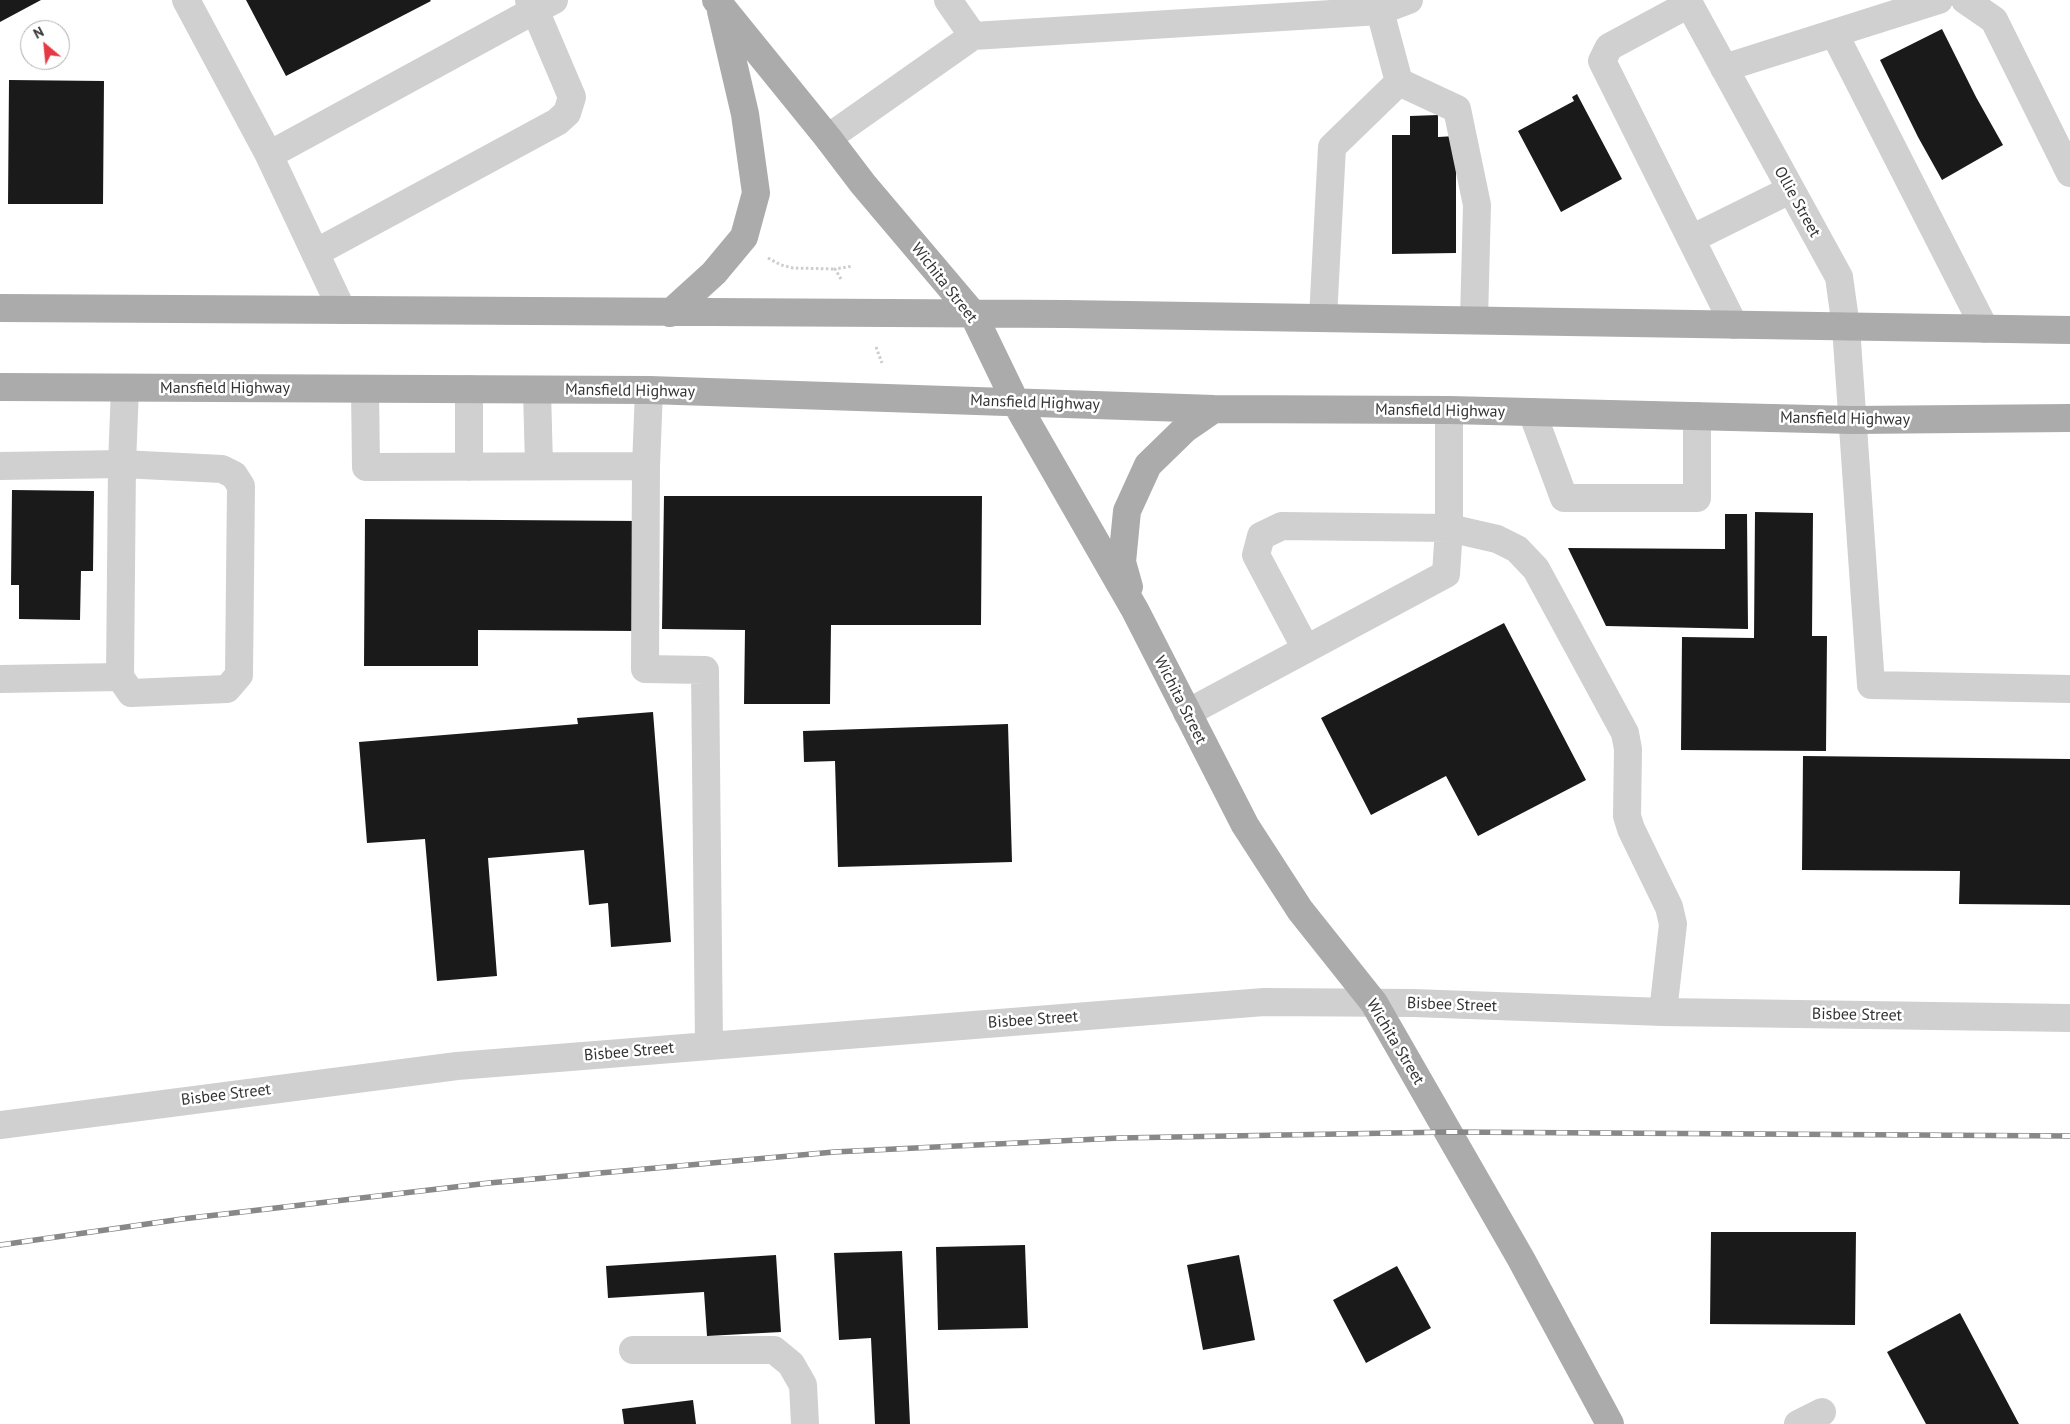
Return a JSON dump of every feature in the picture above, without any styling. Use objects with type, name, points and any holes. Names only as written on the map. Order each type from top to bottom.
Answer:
[{"type":"main road","name":"Wichita Street","points":[[718,2],[863,184],[973,314],[1016,403],[1135,610],[1245,825],[1300,910],[1374,1003],[1521,1258],[1610,1424]]},
{"type":"main road","points":[[670,313],[714,273],[744,237],[756,193],[745,114],[718,2]]},
{"type":"main road","points":[[0,308],[973,314],[2070,330]]},
{"type":"main road","name":"Mansfield Highway","points":[[0,387],[649,390],[1214,409],[1449,410],[1852,420],[2070,418]]},
{"type":"main road","points":[[1135,610],[1122,562],[1127,511],[1148,465],[1185,430],[1214,409]]},
{"type":"street","points":[[186,0],[269,155],[342,310]]},
{"type":"street","points":[[948,0],[972,36]]},
{"type":"street","points":[[828,138],[972,36],[1377,6],[1409,0]]},
{"type":"street","points":[[1724,68],[1939,0]]},
{"type":"street","points":[[1965,0],[1994,20],[2070,173]]},
{"type":"street","points":[[1688,2],[1609,47],[1602,61],[1734,325]]},
{"type":"street","name":"Ollie Street","points":[[1688,2],[1839,277],[1846,327],[1871,685],[2070,689]]},
{"type":"street","points":[[269,155],[539,3],[572,97],[567,113],[557,122],[315,254]]},
{"type":"street","points":[[1377,6],[1399,82],[1457,109],[1477,205],[1474,320]]},
{"type":"street","points":[[1834,33],[1985,329]]},
{"type":"street","points":[[1323,318],[1332,147],[1399,82]]},
{"type":"street","points":[[1691,238],[1790,190]]},
{"type":"street","points":[[0,466],[122,464],[222,469],[234,475],[242,486],[239,675],[227,689],[131,693],[120,677],[122,464],[125,388]]},
{"type":"street","points":[[365,389],[366,467],[646,466]]},
{"type":"street","points":[[469,390],[469,467]]},
{"type":"street","points":[[537,390],[539,466]]},
{"type":"street","points":[[649,390],[646,466],[645,669],[705,670],[709,1045]]},
{"type":"street","points":[[1187,713],[1446,574],[1449,410]]},
{"type":"street","points":[[1532,412],[1564,498],[1697,498],[1697,416]]},
{"type":"street","points":[[1306,649],[1256,555],[1261,536],[1282,526],[1448,528],[1497,538],[1517,549],[1536,569],[1625,733],[1628,749],[1627,816],[1631,829],[1669,907],[1673,924],[1663,1012]]},
{"type":"street","points":[[0,679],[120,677]]},
{"type":"street","name":"Bisbee Street","points":[[0,1125],[457,1066],[1264,1002],[1374,1003],[1663,1012],[2070,1018]]},
{"type":"street","points":[[633,1350],[774,1350],[791,1364],[803,1386],[805,1424]]},
{"type":"street","points":[[1798,1424],[1822,1412]]},
{"type":"path","points":[[765,257],[781,265],[793,268],[835,269],[853,266]]},
{"type":"path","points":[[835,269],[844,286]]},
{"type":"path","points":[[875,346],[882,363]]},
{"type":"building","points":[[0,0],[41,0],[0,22]]},
{"type":"building","points":[[246,0],[430,0],[431,1],[286,76]]},
{"type":"building","points":[[1942,29],[1976,97],[2003,145],[1942,180],[1918,137],[1880,60]]},
{"type":"building","points":[[9,80],[104,81],[103,204],[8,204]]},
{"type":"building","points":[[1577,94],[1622,179],[1561,212],[1518,131],[1574,101],[1572,97]]},
{"type":"building","points":[[1438,115],[1438,137],[1456,136],[1456,253],[1392,254],[1392,135],[1410,135],[1410,116]]},
{"type":"building","points":[[12,490],[94,491],[93,571],[81,571],[80,620],[19,619],[19,585],[11,585]]},
{"type":"building","points":[[664,496],[982,496],[981,625],[831,625],[830,704],[744,704],[745,630],[662,629]]},
{"type":"building","points":[[1755,512],[1813,513],[1812,636],[1827,636],[1826,751],[1681,750],[1682,637],[1754,638]]},
{"type":"building","points":[[1725,514],[1747,514],[1748,629],[1606,626],[1568,548],[1725,549]]},
{"type":"building","points":[[365,519],[639,521],[638,631],[478,630],[478,666],[364,666]]},
{"type":"building","points":[[1504,623],[1586,780],[1478,836],[1446,776],[1371,815],[1321,718]]},
{"type":"building","points":[[653,712],[671,942],[611,947],[608,903],[589,905],[584,850],[488,858],[497,976],[437,981],[425,839],[367,843],[359,742],[578,724],[577,718]]},
{"type":"building","points":[[1008,724],[1012,862],[838,867],[835,761],[804,762],[803,731]]},
{"type":"building","points":[[1803,756],[2070,759],[2070,905],[1959,904],[1960,871],[1802,870]]},
{"type":"building","points":[[1711,1232],[1856,1232],[1855,1325],[1710,1324]]},
{"type":"building","points":[[1025,1245],[1028,1328],[938,1330],[936,1247]]},
{"type":"building","points":[[902,1251],[910,1424],[875,1424],[871,1338],[839,1340],[834,1253]]},
{"type":"building","points":[[776,1255],[781,1332],[707,1336],[704,1292],[608,1298],[606,1266]]},
{"type":"building","points":[[1239,1255],[1255,1340],[1203,1350],[1187,1265]]},
{"type":"building","points":[[1397,1266],[1431,1328],[1366,1363],[1333,1300]]},
{"type":"building","points":[[1960,1313],[2019,1424],[1926,1424],[1887,1352]]},
{"type":"building","points":[[693,1400],[696,1424],[624,1424],[622,1409]]},
{"type":"railway","points":[[0,1245],[182,1219],[489,1183],[834,1152],[1119,1138],[1448,1132],[2070,1136]]}]
